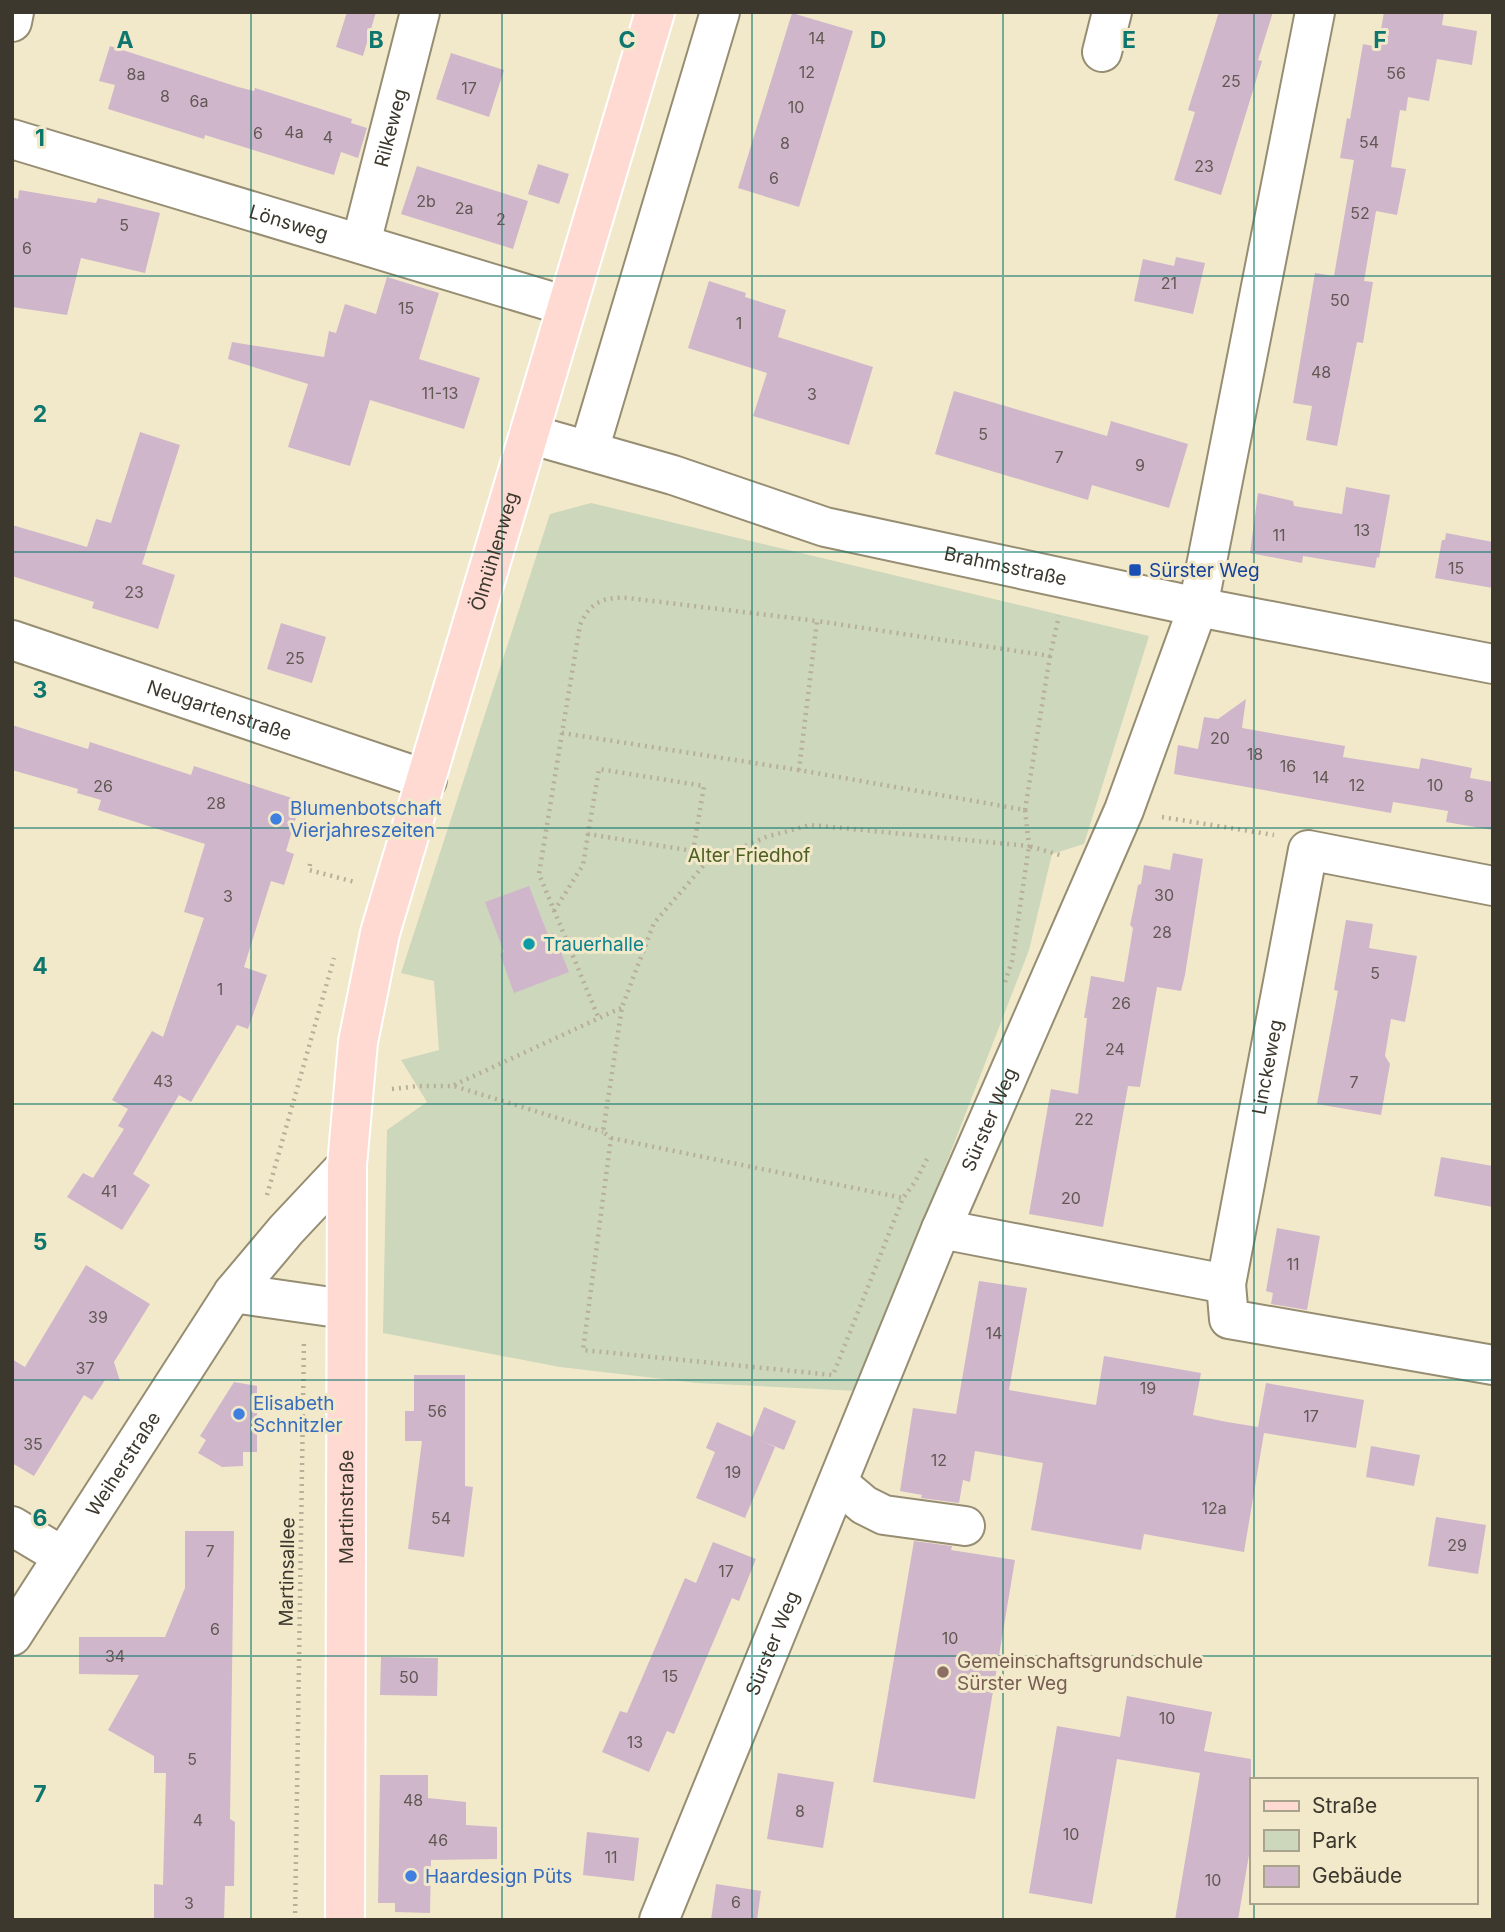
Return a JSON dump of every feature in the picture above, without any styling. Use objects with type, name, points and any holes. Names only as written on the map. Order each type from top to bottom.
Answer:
[{"type":"main road","name":"Ölmühlenweg","points":[[353,1094],[358,1042],[380,933],[655,12]]},
{"type":"main road","name":"Martinstraße","points":[[345,1920],[345,1309],[347,1165],[353,1094]]},
{"type":"street","points":[[12,22],[14,12]]},
{"type":"street","name":"Rilkeweg","points":[[361,243],[420,12]]},
{"type":"street","points":[[589,450],[720,12]]},
{"type":"street","points":[[1102,52],[1112,12]]},
{"type":"street","name":"Sürster Weg","points":[[659,1920],[941,1229],[1124,810],[1198,607],[1315,12]]},
{"type":"street","name":"Lönsweg","points":[[12,139],[566,306]]},
{"type":"street","name":"Brahmsstraße","points":[[529,434],[674,475],[825,527],[1198,607],[1493,664]]},
{"type":"street","name":"Neugartenstraße","points":[[12,640],[427,780]]},
{"type":"street","points":[[1308,850],[1493,886]]},
{"type":"street","name":"Linckeweg","points":[[1308,850],[1226,1284],[1229,1319],[1493,1365]]},
{"type":"street","name":"Weiherstraße","points":[[12,1636],[233,1293],[286,1230],[347,1165]]},
{"type":"street","points":[[941,1229],[1226,1284]]},
{"type":"street","points":[[233,1293],[345,1309]]},
{"type":"street","points":[[838,1483],[864,1505],[884,1515],[965,1526]]},
{"type":"street","points":[[12,1526],[62,1556]]},
{"type":"path","points":[[1003,986],[1012,961],[1029,846],[1025,810],[1050,656],[1059,614],[1071,579]]},
{"type":"path","points":[[599,1019],[539,874],[580,625],[585,613],[601,600],[613,597],[628,598],[817,621],[1050,656]]},
{"type":"path","points":[[799,770],[817,621]]},
{"type":"path","points":[[562,733],[799,770],[1025,810]]},
{"type":"path","points":[[554,911],[583,865],[599,769],[704,786],[693,851]]},
{"type":"path","points":[[1124,810],[1296,839],[1308,850]]},
{"type":"path","points":[[603,1132],[622,1007],[654,923],[705,864],[766,838],[810,825],[1029,846]]},
{"type":"path","points":[[588,834],[693,851],[705,864]]},
{"type":"path","points":[[310,864],[309,870],[356,883],[360,870]]},
{"type":"path","points":[[286,1230],[264,1206],[337,946]]},
{"type":"path","points":[[454,1086],[622,1007]]},
{"type":"path","points":[[353,1094],[418,1086],[454,1086],[603,1132],[611,1138],[903,1198]]},
{"type":"path","points":[[611,1138],[583,1350],[833,1375],[903,1198],[928,1158]]},
{"type":"path","name":"Martinsallee","points":[[295,1920],[304,1304]]},
{"type":"green space","name":"Alter Friedhof","points":[[591,503],[1149,636],[1084,844],[1052,854],[1029,950],[858,1391],[697,1383],[560,1367],[383,1333],[387,1130],[427,1102],[401,1060],[439,1050],[434,981],[401,973],[550,514]]},
{"type":"building","points":[[347,12],[376,12],[363,56],[336,47]]},
{"type":"building","points":[[1219,12],[1273,12],[1258,60],[1262,61],[1221,195],[1174,180],[1195,112],[1188,110]]},
{"type":"building","points":[[1384,12],[1444,12],[1442,25],[1477,31],[1472,65],[1437,59],[1429,101],[1408,97],[1406,111],[1400,110],[1391,167],[1406,169],[1397,215],[1376,211],[1364,281],[1373,282],[1363,343],[1357,342],[1337,446],[1306,440],[1312,406],[1293,403],[1315,273],[1334,276],[1354,160],[1340,158],[1363,44],[1378,47]]},
{"type":"building","points":[[792,13],[853,31],[799,207],[738,188]]},
{"type":"building","points":[[110,46],[238,87],[254,91],[255,88],[352,119],[351,123],[367,128],[358,158],[341,152],[334,175],[205,135],[204,139],[108,109],[115,85],[99,81]]},
{"type":"building","points":[[451,53],[504,70],[489,117],[436,99]]},
{"type":"building","points":[[538,164],[569,174],[559,204],[528,194]]},
{"type":"building","points":[[417,166],[528,201],[513,249],[401,214]]},
{"type":"building","points":[[19,190],[96,203],[98,198],[160,213],[145,273],[81,258],[67,315],[12,307],[12,197],[18,199]]},
{"type":"building","points":[[1176,257],[1205,263],[1193,314],[1134,301],[1143,259],[1174,266]]},
{"type":"building","points":[[387,277],[439,293],[419,359],[480,378],[464,429],[370,400],[350,466],[288,447],[308,384],[228,359],[232,342],[324,357],[329,331],[336,333],[345,304],[376,314]]},
{"type":"building","points":[[709,281],[746,293],[745,297],[786,310],[778,337],[873,367],[849,445],[753,416],[767,373],[688,348]]},
{"type":"building","points":[[954,391],[1107,436],[1111,421],[1188,444],[1169,508],[1092,485],[1088,500],[935,454]]},
{"type":"building","points":[[140,432],[180,445],[142,564],[175,575],[158,629],[92,608],[94,602],[12,576],[12,525],[87,547],[96,519],[111,523]]},
{"type":"building","points":[[1346,487],[1390,495],[1375,568],[1303,556],[1302,563],[1250,553],[1258,493],[1293,501],[1294,506],[1342,514]]},
{"type":"building","points":[[1446,533],[1493,542],[1493,588],[1435,578],[1442,540],[1445,540]]},
{"type":"building","points":[[281,623],[326,637],[312,683],[267,669]]},
{"type":"building","points":[[1246,699],[1242,728],[1345,746],[1343,757],[1419,769],[1421,758],[1472,768],[1470,778],[1493,782],[1493,830],[1446,822],[1448,811],[1393,802],[1391,813],[1174,774],[1178,745],[1198,749],[1204,717],[1218,719]]},
{"type":"building","points":[[12,725],[88,749],[90,742],[191,775],[194,766],[301,801],[286,851],[294,854],[284,885],[271,881],[244,967],[267,975],[248,1029],[237,1025],[191,1102],[179,1095],[133,1174],[150,1185],[122,1230],[67,1197],[83,1173],[93,1178],[124,1129],[118,1126],[128,1109],[112,1100],[152,1031],[163,1037],[204,918],[184,912],[205,844],[98,810],[101,800],[77,793],[78,789],[12,770]]},
{"type":"building","points":[[1173,853],[1203,859],[1185,975],[1181,991],[1157,987],[1140,1087],[1128,1086],[1103,1227],[1029,1214],[1051,1089],[1078,1094],[1087,1018],[1084,1018],[1091,976],[1124,982],[1133,928],[1130,925],[1144,865],[1170,870]]},
{"type":"building","name":"Trauerhalle","points":[[529,886],[548,935],[553,933],[569,972],[514,993],[500,954],[504,952],[485,902]]},
{"type":"building","points":[[1346,920],[1373,924],[1369,948],[1417,956],[1405,1022],[1391,1019],[1385,1056],[1390,1064],[1381,1115],[1317,1104],[1338,991],[1334,990]]},
{"type":"building","points":[[1441,1157],[1493,1166],[1493,1207],[1434,1196]]},
{"type":"building","points":[[1277,1228],[1320,1236],[1307,1310],[1271,1304],[1273,1293],[1266,1291]]},
{"type":"building","points":[[86,1265],[150,1304],[114,1362],[120,1381],[105,1380],[92,1400],[84,1395],[34,1476],[12,1463],[12,1359],[25,1367]]},
{"type":"building","points":[[979,1281],[1027,1288],[1009,1390],[1096,1405],[1104,1356],[1201,1373],[1193,1415],[1258,1427],[1266,1383],[1364,1400],[1356,1448],[1264,1433],[1244,1552],[1144,1534],[1141,1550],[1031,1530],[1043,1463],[975,1451],[970,1482],[963,1480],[959,1503],[921,1498],[922,1495],[900,1491],[913,1408],[956,1414]]},
{"type":"building","points":[[414,1375],[465,1375],[465,1486],[473,1487],[464,1557],[408,1549],[422,1441],[405,1441],[405,1411],[414,1411]]},
{"type":"building","points":[[234,1382],[257,1386],[257,1452],[243,1452],[243,1466],[222,1467],[198,1453],[206,1440],[200,1436]]},
{"type":"building","points":[[764,1407],[796,1421],[784,1450],[759,1440],[775,1447],[745,1518],[696,1498],[715,1452],[706,1448],[717,1422],[752,1437]]},
{"type":"building","points":[[1371,1446],[1420,1455],[1414,1486],[1366,1477]]},
{"type":"building","points":[[1436,1517],[1486,1525],[1478,1574],[1428,1566]]},
{"type":"building","points":[[185,1531],[234,1531],[230,1819],[235,1822],[234,1886],[225,1886],[224,1920],[154,1920],[154,1884],[163,1885],[166,1773],[154,1773],[154,1756],[108,1730],[139,1675],[79,1674],[79,1637],[165,1637],[185,1588]]},
{"type":"building","points":[[914,1541],[952,1546],[951,1550],[1015,1560],[975,1799],[873,1782]]},
{"type":"building","points":[[713,1542],[756,1559],[739,1601],[732,1598],[674,1734],[667,1731],[649,1772],[602,1752],[620,1711],[627,1713],[685,1578],[696,1583]]},
{"type":"building","points":[[381,1657],[438,1658],[437,1696],[380,1695]]},
{"type":"building","points":[[1127,1696],[1212,1712],[1204,1751],[1251,1759],[1250,1849],[1238,1920],[1175,1920],[1200,1773],[1117,1759],[1092,1904],[1029,1893],[1057,1726],[1120,1737]]},
{"type":"building","points":[[778,1773],[834,1782],[823,1848],[767,1839]]},
{"type":"building","points":[[380,1775],[428,1775],[428,1798],[466,1802],[466,1825],[497,1827],[497,1859],[431,1860],[430,1913],[395,1912],[395,1903],[378,1903]]},
{"type":"building","points":[[587,1832],[639,1838],[634,1881],[583,1875]]},
{"type":"building","points":[[716,1884],[761,1891],[757,1920],[711,1920]]},
{"type":"place","name":"Sürster Weg","points":[[1135,570]]},
{"type":"place","name":"Blumenbotschaft Vierjahreszeiten","points":[[276,819]]},
{"type":"place","name":"Trauerhalle","points":[[529,944]]},
{"type":"place","name":"Elisabeth Schnitzler","points":[[239,1414]]},
{"type":"place","name":"Gemeinschaftsgrundschule Sürster Weg","points":[[943,1672]]},
{"type":"place","name":"Haardesign Püts","points":[[411,1876]]}]
